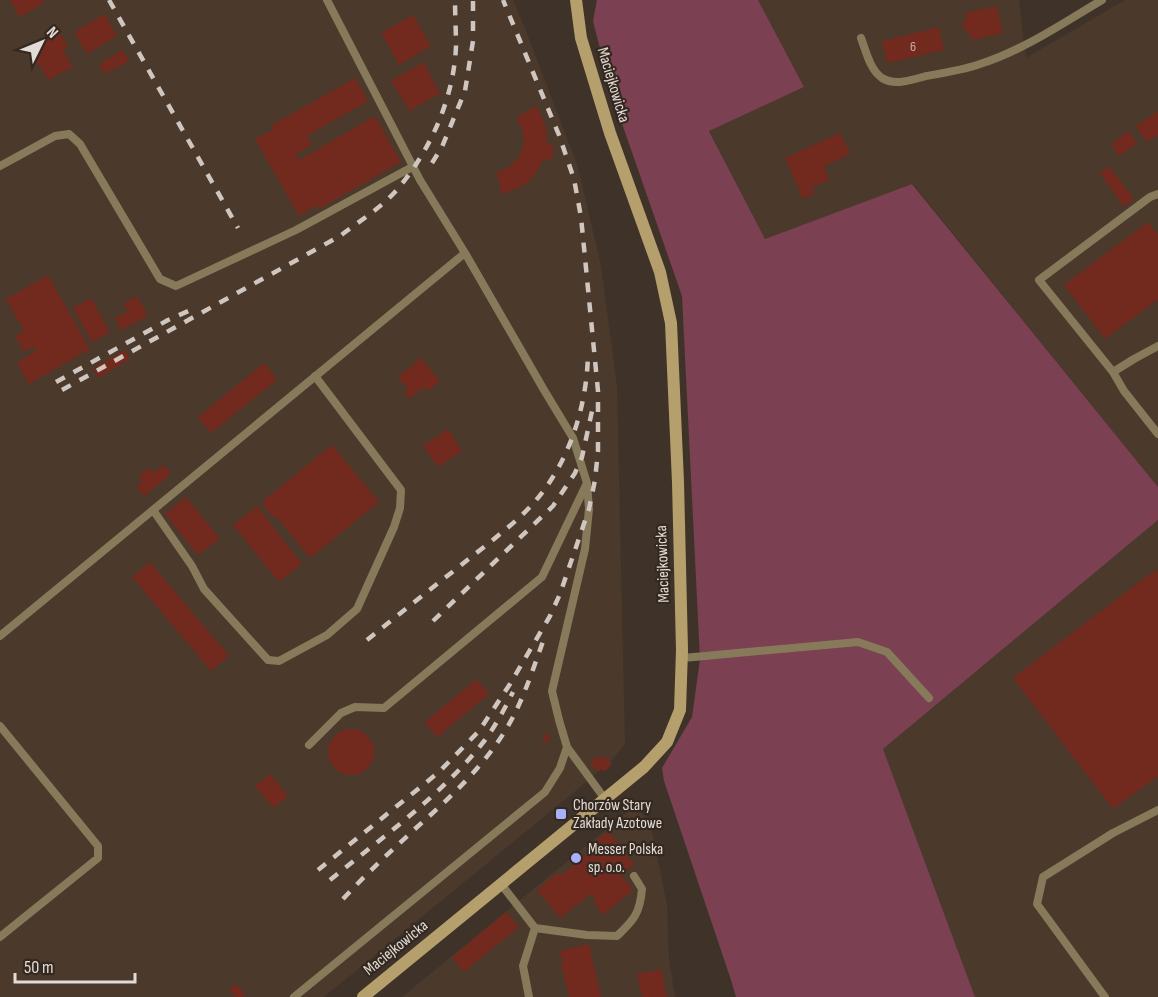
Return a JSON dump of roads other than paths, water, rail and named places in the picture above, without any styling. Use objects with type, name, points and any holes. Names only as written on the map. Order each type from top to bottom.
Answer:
[{"type":"street","name":"Maciejkowicka","points":[[363,997],[644,767],[667,742],[680,710],[682,658],[678,482],[671,323],[660,272],[610,133],[581,38],[576,0]]},
{"type":"lane","points":[[327,0],[420,180],[573,438],[587,483],[590,509],[585,549],[552,691],[567,747],[605,799]]},
{"type":"lane","points":[[861,38],[875,72],[883,79],[894,83],[979,65],[997,58],[1102,0]]},
{"type":"lane","points":[[0,166],[55,136],[69,134],[80,144],[160,279],[176,286],[296,230],[414,166]]},
{"type":"lane","points":[[1158,195],[1149,197],[1039,280],[1113,372],[1124,391],[1158,434]]},
{"type":"lane","points":[[0,636],[465,253]]},
{"type":"lane","points":[[1113,372],[1158,346]]},
{"type":"lane","points":[[153,510],[192,566],[204,589],[268,660],[279,661],[327,635],[357,609],[394,527],[400,508],[401,490],[315,376]]},
{"type":"lane","points":[[309,744],[341,713],[355,707],[384,708],[542,577],[587,483]]},
{"type":"lane","points":[[682,658],[858,642],[887,651],[929,698]]},
{"type":"lane","points":[[0,726],[98,846],[98,858],[0,937]]},
{"type":"lane","points":[[294,997],[545,792],[560,768],[567,747]]},
{"type":"lane","points":[[1105,997],[1037,903],[1043,877],[1113,833],[1158,810]]},
{"type":"lane","points":[[501,884],[535,928],[587,935],[616,936],[631,923],[640,905],[642,889],[634,876]]},
{"type":"lane","points":[[529,997],[523,966],[535,928]]},
{"type":"railway","points":[[109,0],[238,228]]},
{"type":"railway","points":[[62,390],[340,236],[388,199],[407,178],[418,161],[445,106],[456,46],[455,0]]},
{"type":"railway","points":[[432,163],[442,147],[465,91],[473,41],[473,0]]},
{"type":"railway","points":[[318,870],[439,772],[479,731],[550,616],[560,594],[589,509],[598,451],[598,391],[581,217],[574,179],[559,135],[503,0]]},
{"type":"railway","points":[[56,382],[168,320],[193,309]]},
{"type":"railway","points":[[367,640],[500,534],[538,498],[551,480],[571,440],[583,397],[588,353]]},
{"type":"railway","points":[[433,621],[553,506],[575,473],[582,457],[592,411]]},
{"type":"railway","points":[[343,899],[482,763],[504,733],[518,707],[545,636]]},
{"type":"railway","points":[[330,880],[412,814],[450,779],[485,740],[513,692]]},
{"type":"place","name":"Chorzów Stary Zakłady Azotowe","points":[[561,814]]},
{"type":"place","name":"Messer Polska sp. o.o.","points":[[576,858]]}]
